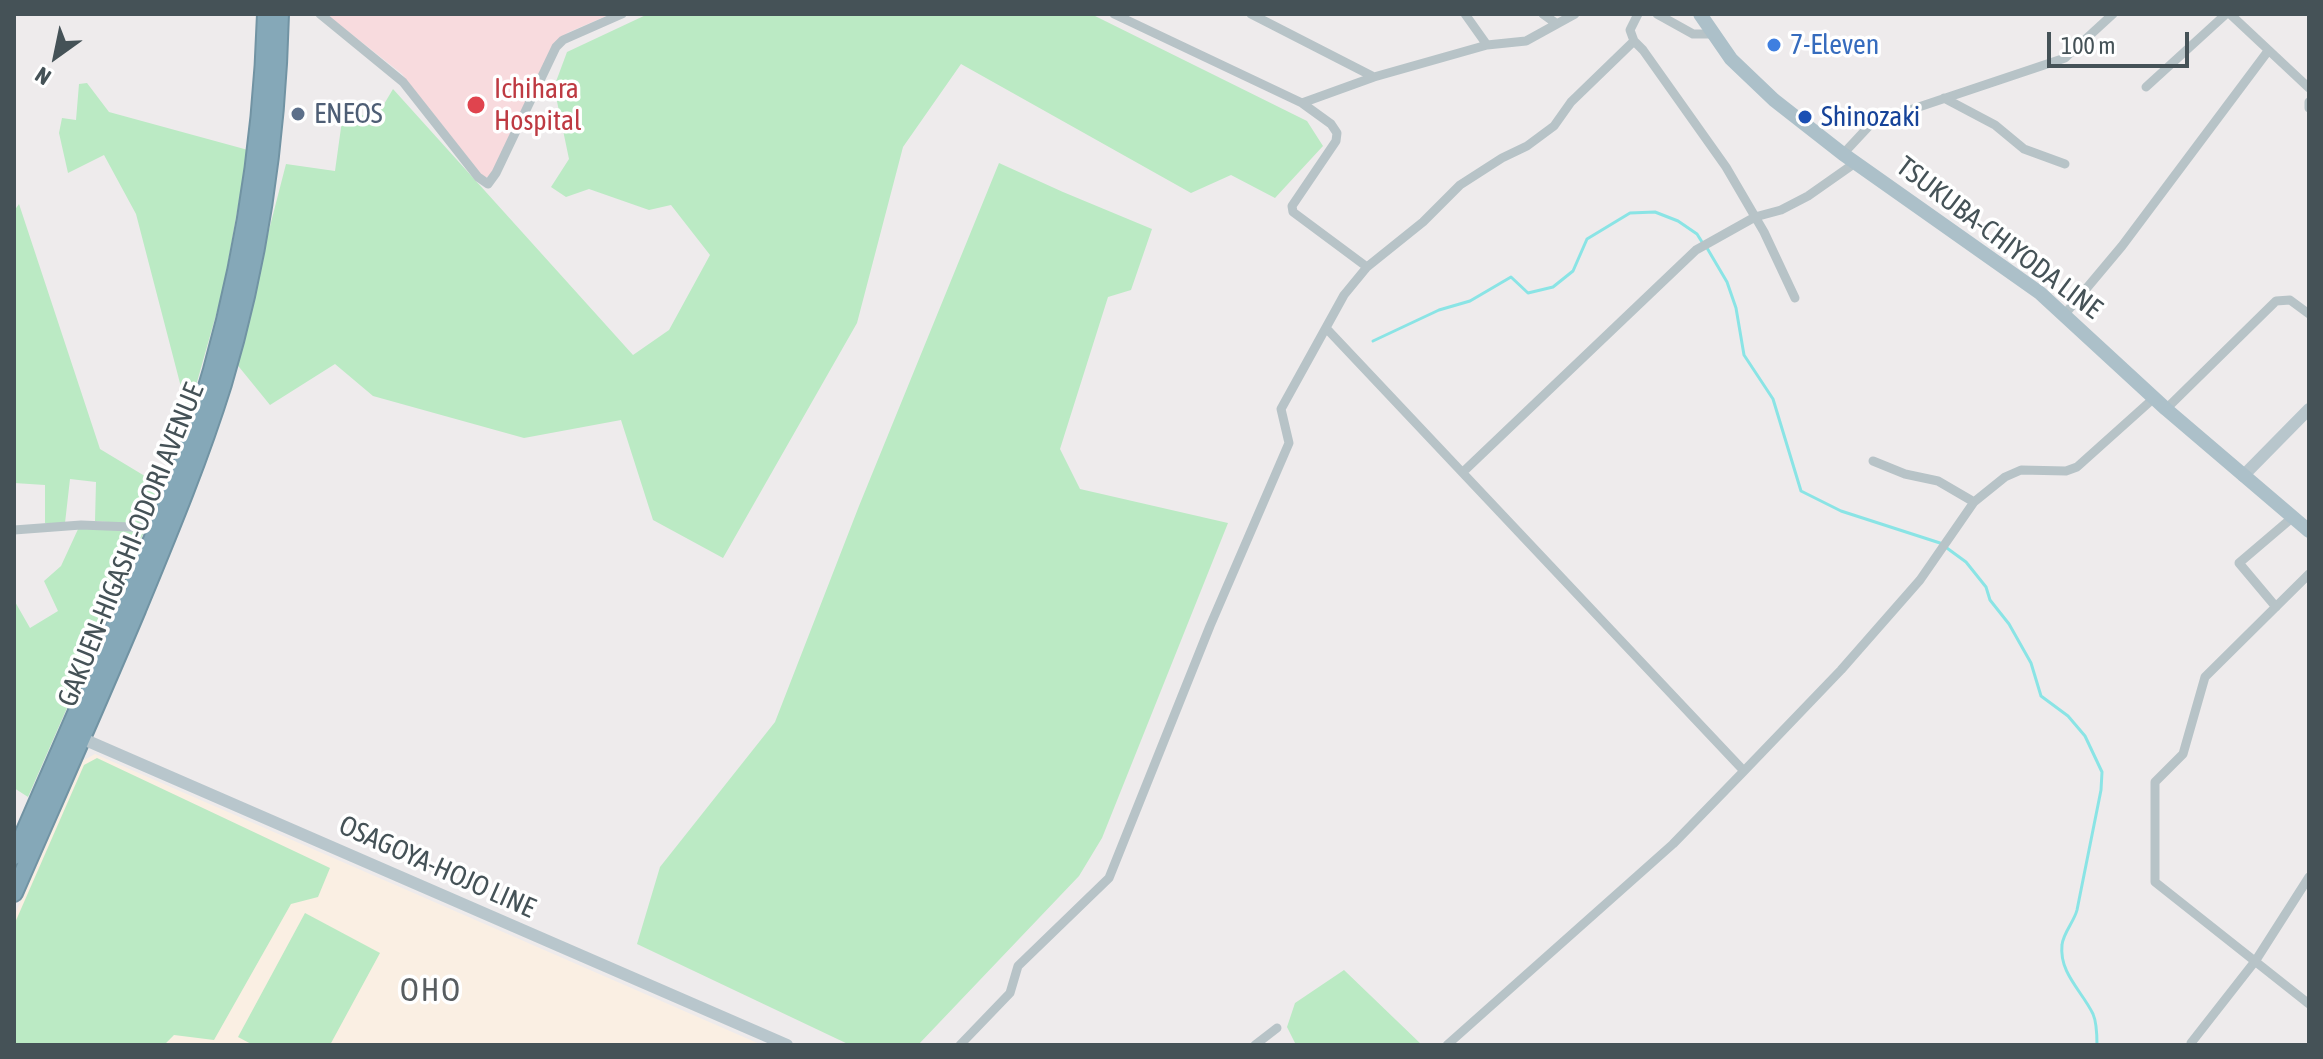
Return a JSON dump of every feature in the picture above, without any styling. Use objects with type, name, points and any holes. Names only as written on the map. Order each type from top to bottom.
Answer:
[{"type":"highway","name":"GAKUEN-HIGASHI-ODORI AVENUE","points":[[14,893],[197,422],[229,309],[256,151],[266,14]]},
{"type":"highway","name":"GAKUEN-HIGASHI-ODORI AVENUE","points":[[14,856],[75,735],[178,512],[224,381],[265,199],[280,14]]},
{"type":"main road","name":"TSUKUBA-CHIYODA LINE","points":[[1700,14],[1731,59],[1762,90],[1849,158],[2012,272],[2065,314],[2166,409],[2309,531]]},
{"type":"main road","points":[[2243,476],[2309,409]]},
{"type":"main road","name":"OSAGOYA-HOJO LINE","points":[[75,735],[787,1045]]},
{"type":"street","points":[[320,14],[403,82],[478,177],[488,184],[556,47],[563,40],[622,14]]},
{"type":"street","points":[[1114,14],[1302,103],[1331,124],[1337,133],[1336,141],[1292,206],[1293,212],[1367,267]]},
{"type":"street","points":[[1251,14],[1374,77]]},
{"type":"street","points":[[1465,14],[1487,45]]},
{"type":"street","points":[[1543,14],[1557,24]]},
{"type":"street","points":[[1302,103],[1374,77],[1487,45],[1526,41],[1575,14]]},
{"type":"street","points":[[1638,14],[1630,30],[1634,41],[1726,167],[1795,298]]},
{"type":"street","points":[[1657,14],[1693,34],[1712,34]]},
{"type":"street","points":[[1463,472],[1696,250],[1755,217],[1781,210],[1808,196],[1849,158],[1870,125],[2065,58],[2113,14]]},
{"type":"street","points":[[2146,87],[2228,14],[2309,88]]},
{"type":"street","points":[[960,1045],[1010,993],[1018,966],[1109,878],[1210,626],[1289,443],[1281,409],[1344,295],[1367,267],[1423,222],[1460,185],[1527,146],[1554,126],[1571,102],[1634,41]]},
{"type":"street","points":[[2065,314],[2122,246],[2268,51]]},
{"type":"street","points":[[1944,98],[1995,125],[2024,149],[2065,164]]},
{"type":"street","points":[[2166,409],[2276,301],[2290,300],[2309,314]]},
{"type":"street","points":[[1326,328],[1744,771]]},
{"type":"street","points":[[1447,1045],[1673,844],[1744,771],[1841,670],[1920,580],[1974,502],[2005,477],[2021,470],[2066,471],[2077,467],[2154,398]]},
{"type":"street","points":[[1873,461],[1905,474],[1938,481],[1974,502]]},
{"type":"street","points":[[2276,607],[2239,563],[2293,517]]},
{"type":"street","points":[[14,530],[81,525],[156,528]]},
{"type":"street","points":[[2309,574],[2205,677],[2199,689],[2183,754],[2155,782],[2155,882],[2309,1004]]},
{"type":"street","points":[[2191,1043],[2256,960],[2309,877]]},
{"type":"street","points":[[1255,1045],[1277,1028]]},
{"type":"shaded area","name":"Ichihara Hospital","points":[[326,14],[611,14],[567,33],[491,176],[484,178],[402,74]]},
{"type":"shaded area","points":[[95,754],[762,1045],[14,1045],[14,917],[82,761]]},
{"type":"green space","points":[[648,14],[1091,14],[1307,121],[1323,146],[1275,198],[1231,175],[1191,193],[961,64],[903,147],[857,323],[723,558],[653,520],[621,420],[524,438],[373,396],[335,364],[270,405],[235,362],[286,164],[335,171],[344,106],[374,121],[393,89],[633,355],[669,330],[710,255],[671,205],[649,210],[589,189],[566,197],[551,187],[569,159],[554,87],[567,52]]},
{"type":"green space","points":[[87,83],[109,112],[248,150],[223,290],[188,414],[136,214],[104,155],[68,173],[59,133],[62,118],[76,120],[79,84]]},
{"type":"green space","points":[[999,163],[1152,229],[1131,290],[1108,297],[1060,449],[1080,489],[1228,523],[1102,838],[1079,876],[918,1045],[850,1045],[637,944],[660,867],[775,722]]},
{"type":"green space","points":[[19,204],[100,449],[163,487],[146,525],[95,521],[96,482],[70,479],[65,523],[45,523],[45,485],[14,483],[14,211]]},
{"type":"green space","points":[[79,527],[145,530],[28,797],[14,788],[14,600],[30,628],[58,611],[44,581],[61,566]]},
{"type":"green space","points":[[97,758],[330,868],[318,897],[291,904],[214,1040],[174,1035],[164,1045],[14,1045],[14,925],[84,765]]},
{"type":"green space","points":[[305,913],[380,953],[330,1045],[253,1045],[238,1037]]},
{"type":"green space","points":[[1344,970],[1422,1045],[1296,1045],[1287,1027],[1295,1003]]},
{"type":"waterway","points":[[1373,341],[1439,310],[1470,301],[1511,277],[1528,293],[1553,287],[1573,271],[1587,239],[1630,213],[1655,212],[1678,221],[1697,234],[1702,242]]},
{"type":"waterway","points":[[1707,248],[1727,282],[1736,308],[1744,355],[1773,399],[1801,491],[1841,511],[1940,543],[1966,562],[1986,587],[1990,600],[2009,624],[2031,663],[2041,696],[2068,716],[2085,736],[2102,772],[2101,790],[2077,910],[2063,941],[2062,955],[2068,973],[2093,1014],[2097,1045]]},
{"type":"place","name":"7-Eleven","points":[[1774,45]]},
{"type":"place","name":"Ichihara Hospital","points":[[476,105]]},
{"type":"place","name":"ENEOS","points":[[298,114]]},
{"type":"place","name":"Shinozaki","points":[[1805,117]]},
{"type":"district","name":"OHO","points":[[431,991]]}]
